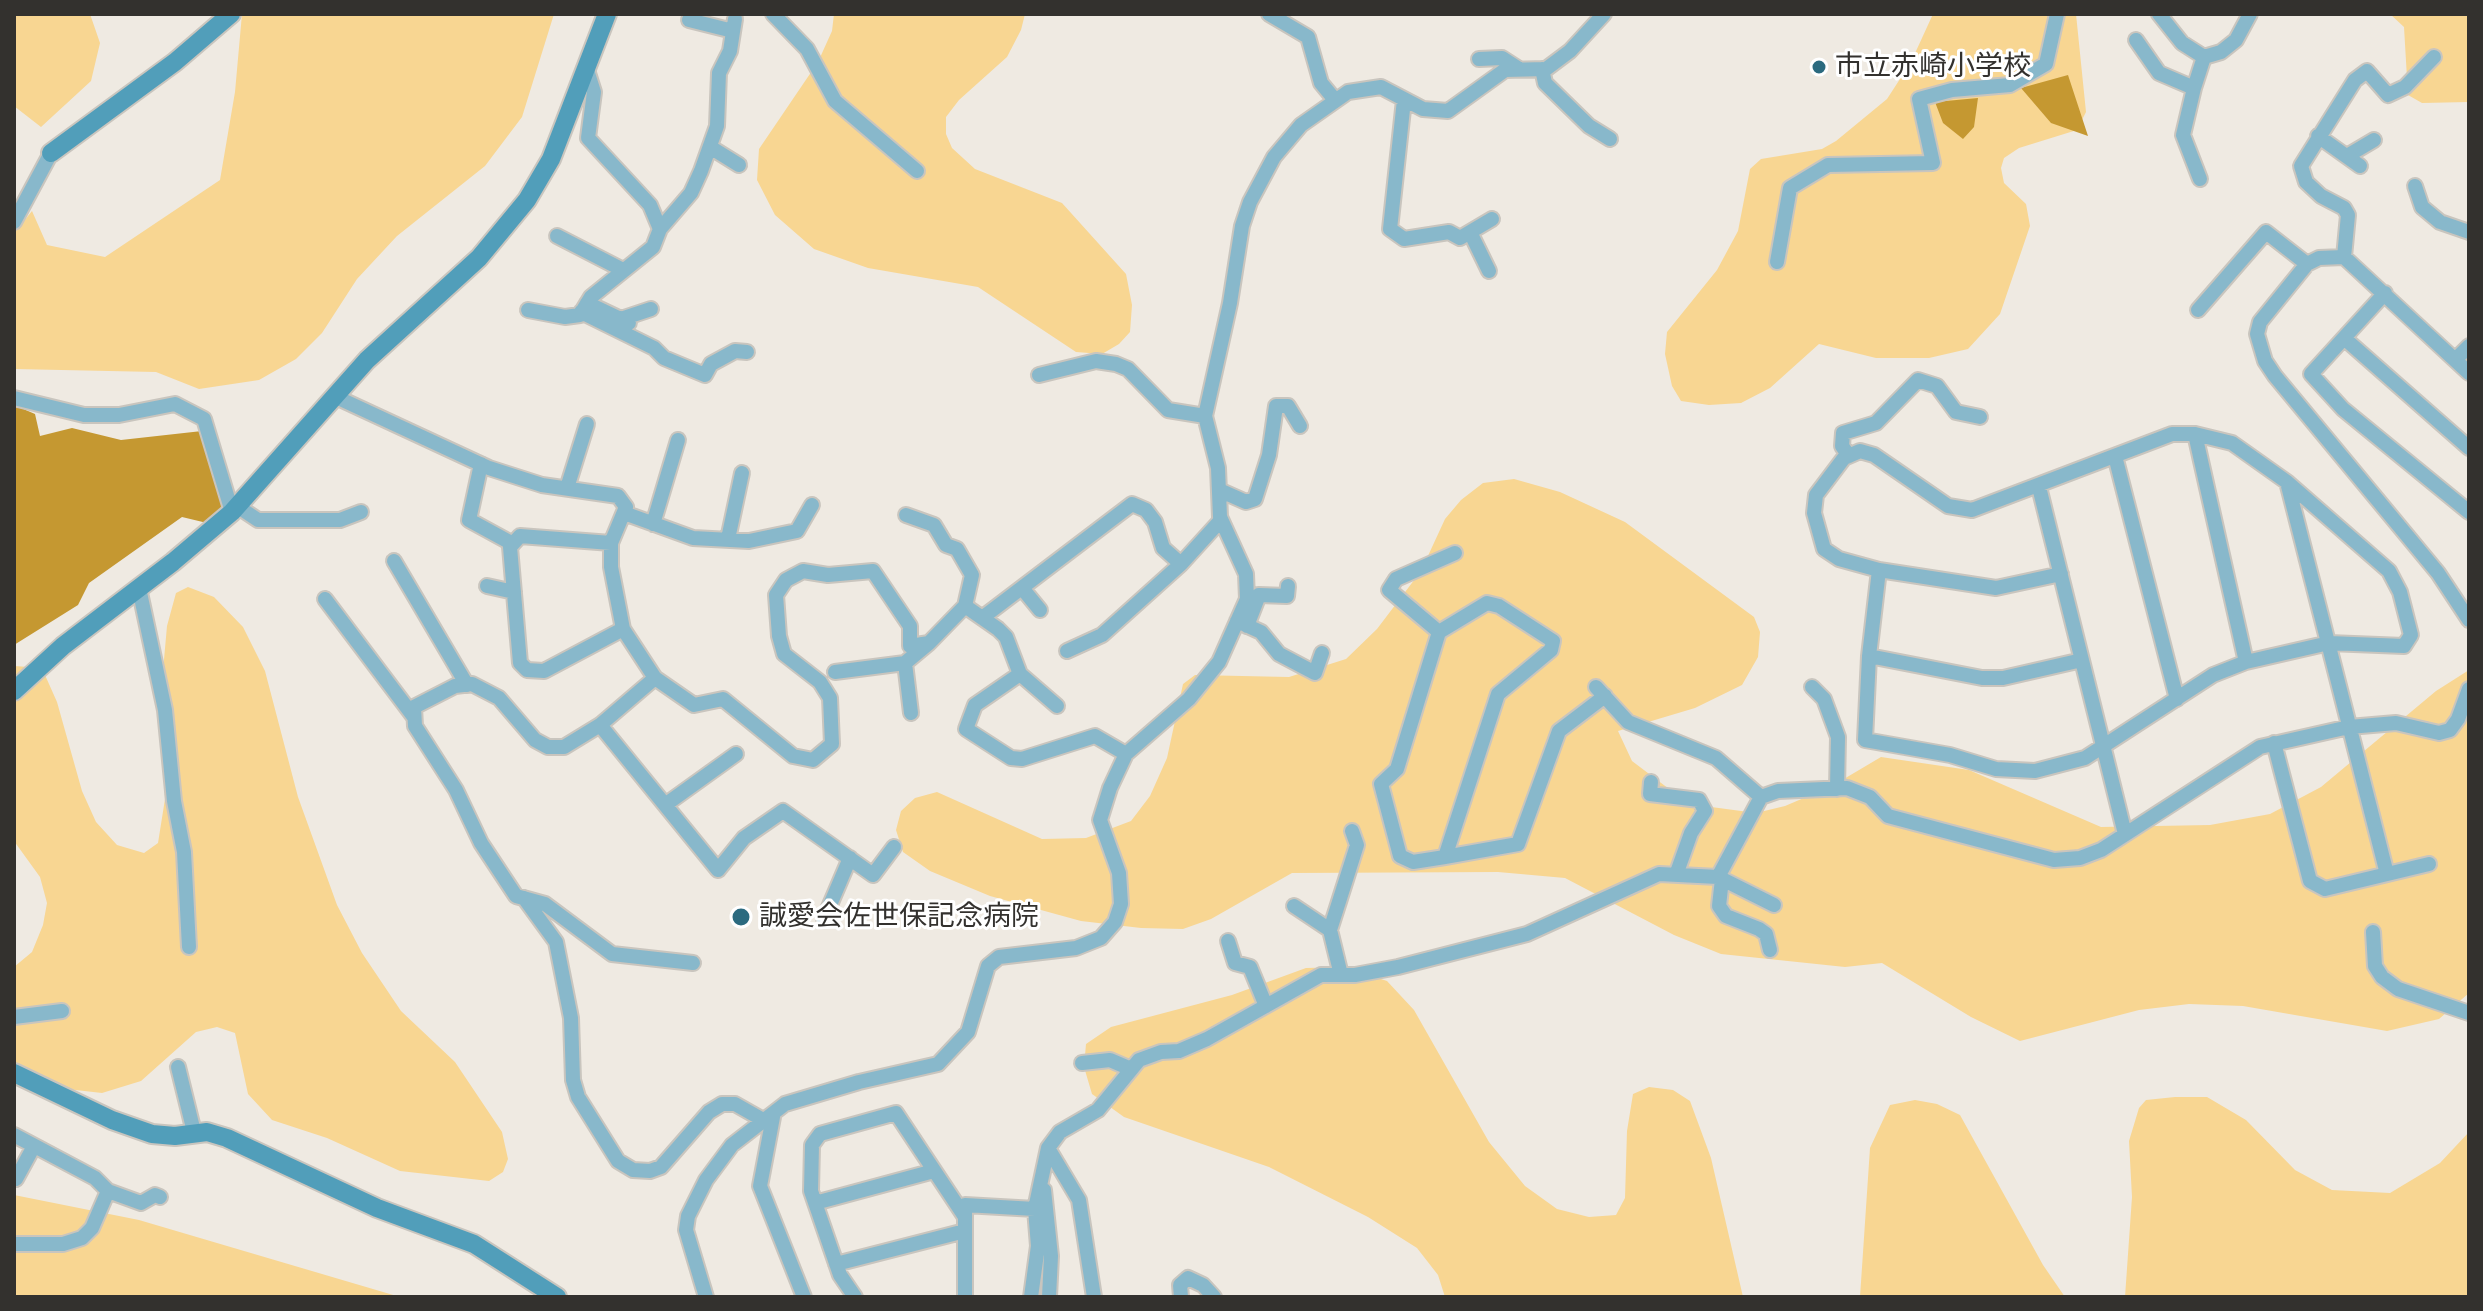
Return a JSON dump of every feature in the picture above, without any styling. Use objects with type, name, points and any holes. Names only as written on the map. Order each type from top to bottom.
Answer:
[{"type":"street","points":[[14,222],[51,153],[175,62],[231,14]]},
{"type":"street","points":[[14,691],[63,646],[235,509],[367,360],[479,258],[527,200],[551,159],[607,14]]},
{"type":"street","points":[[773,14],[807,49],[835,101],[853,120],[868,127],[900,160],[917,171]]},
{"type":"street","points":[[1269,14],[1308,37],[1321,83],[1335,100]]},
{"type":"street","points":[[1242,623],[1247,599],[1246,574],[1221,520],[1218,468],[1205,416],[1230,303],[1242,226],[1250,202],[1283,147],[1301,125],[1335,100],[1365,87],[1381,87],[1423,109],[1448,111],[1505,70],[1542,69],[1570,51],[1604,14]]},
{"type":"street","points":[[1777,262],[1790,188],[1828,165],[1933,163],[1919,99],[1952,90],[2010,85],[2046,64],[2057,14]]},
{"type":"street","points":[[2159,14],[2182,43],[2204,57],[2221,52],[2236,40],[2250,14]]},
{"type":"street","points":[[528,310],[565,317],[584,307],[653,247],[660,229],[691,193],[717,126],[719,73],[730,51],[734,25],[689,20]]},
{"type":"street","points":[[2136,40],[2159,73],[2194,88]]},
{"type":"street","points":[[2200,179],[2183,135],[2204,57]]},
{"type":"street","points":[[2344,257],[2350,223],[2348,215],[2344,208],[2321,196],[2306,182],[2301,166],[2355,80],[2367,71],[2388,95],[2405,87],[2434,57]]},
{"type":"street","points":[[1479,59],[1502,58],[1519,70]]},
{"type":"street","points":[[2410,59],[2422,70]]},
{"type":"street","points":[[1542,69],[1545,83],[1589,126],[1610,139]]},
{"type":"street","points":[[587,70],[594,92],[588,138],[643,196],[660,229]]},
{"type":"street","points":[[1404,100],[1390,229],[1404,239],[1449,232],[1460,238],[1492,219]]},
{"type":"street","points":[[2318,136],[2360,166]]},
{"type":"street","points":[[2347,156],[2374,140]]},
{"type":"street","points":[[710,147],[739,165]]},
{"type":"street","points":[[2415,186],[2422,207],[2440,222],[2469,232]]},
{"type":"street","points":[[1470,232],[1489,271]]},
{"type":"street","points":[[2198,310],[2266,232],[2307,264]]},
{"type":"street","points":[[557,236],[623,270]]},
{"type":"street","points":[[2469,373],[2344,257],[2319,258],[2307,264],[2260,322],[2257,344],[2265,361],[2438,573],[2469,620]]},
{"type":"street","points":[[2385,293],[2311,374],[2343,409],[2469,512]]},
{"type":"street","points":[[584,307],[625,321],[651,309]]},
{"type":"street","points":[[584,307],[654,348],[664,358],[705,375],[711,364],[735,351],[747,352]]},
{"type":"street","points":[[2344,338],[2469,448]]},
{"type":"street","points":[[2455,360],[2469,346]]},
{"type":"street","points":[[1039,375],[1096,361],[1116,364],[1128,369],[1168,410],[1205,416]]},
{"type":"street","points":[[1849,456],[1842,446],[1843,433],[1876,423],[1918,380],[1937,386],[1956,412],[1980,417]]},
{"type":"street","points":[[336,397],[481,464],[542,485],[618,496],[626,507],[611,543],[611,567],[623,629],[655,678],[694,705],[723,699],[793,756],[813,760],[832,744],[830,698],[820,682],[784,654],[779,636],[776,595],[786,580],[803,571],[828,575],[873,571],[910,626],[910,646],[929,643]]},
{"type":"street","points":[[14,398],[84,415],[119,415],[175,404],[204,419],[235,509],[258,520],[355,520]]},
{"type":"street","points":[[1219,490],[1246,502],[1255,499],[1269,455],[1276,406],[1288,406],[1300,426]]},
{"type":"street","points":[[567,488],[587,424]]},
{"type":"street","points":[[1879,570],[1869,656],[1865,740],[1950,755],[1996,769],[2035,771],[2085,758],[2213,675],[2246,662],[2329,643],[2404,646],[2411,635],[2400,592],[2389,571],[2287,482],[2232,443],[2195,434],[2172,434],[1972,510],[1948,506],[1874,455],[1860,451],[1849,456],[1816,495],[1814,513],[1824,549],[1839,559],[1879,570],[1996,588],[2061,574]]},
{"type":"street","points":[[2195,434],[2246,662]]},
{"type":"street","points":[[653,524],[678,440]]},
{"type":"street","points":[[2115,456],[2177,699]]},
{"type":"street","points":[[481,464],[469,520],[513,544]]},
{"type":"street","points":[[728,539],[742,473]]},
{"type":"street","points":[[2287,482],[2387,874]]},
{"type":"street","points":[[2039,487],[2125,834]]},
{"type":"street","points":[[982,618],[1132,504],[1146,510],[1155,522],[1163,548],[1181,564]]},
{"type":"street","points":[[624,513],[693,538],[749,541],[790,534],[807,520],[812,505]]},
{"type":"street","points":[[835,672],[905,663],[965,606],[972,575],[957,549],[946,545],[934,525],[906,515]]},
{"type":"street","points":[[1067,651],[1102,635],[1181,564],[1221,520]]},
{"type":"street","points":[[611,543],[520,536],[510,547],[520,663],[527,670],[544,671],[623,629]]},
{"type":"street","points":[[1439,632],[1389,590],[1396,579],[1447,551]]},
{"type":"street","points":[[394,561],[467,685]]},
{"type":"street","points":[[487,586],[514,592]]},
{"type":"street","points":[[706,1297],[686,1230],[688,1216],[706,1180],[732,1145],[785,1104],[859,1082],[938,1064],[968,1032],[988,966],[999,957],[1076,948],[1101,938],[1115,922],[1121,904],[1119,873],[1100,820],[1126,754],[1189,699],[1219,662],[1259,595],[1287,596],[1288,586]]},
{"type":"street","points":[[139,588],[165,710],[174,801],[184,852],[189,947]]},
{"type":"street","points":[[1022,588],[1040,610]]},
{"type":"street","points":[[325,599],[415,719]]},
{"type":"street","points":[[1445,857],[1498,694],[1551,650],[1553,641],[1499,606],[1487,603],[1439,632],[1397,769],[1381,784],[1400,856],[1413,862],[1445,857],[1518,844],[1559,731],[1601,692],[1628,722],[1716,758],[1761,797]]},
{"type":"street","points":[[965,606],[1006,637],[1020,674],[1057,706]]},
{"type":"street","points":[[1242,623],[1261,632],[1279,654],[1315,673],[1322,653]]},
{"type":"street","points":[[1869,656],[1992,678],[2082,660]]},
{"type":"street","points":[[905,663],[911,713]]},
{"type":"street","points":[[1020,674],[992,685],[975,705],[966,729],[1011,758],[1022,759],[1095,736],[1126,754]]},
{"type":"street","points":[[655,678],[600,725],[564,747],[548,747],[535,740],[499,698],[467,685],[455,686],[414,707],[415,726],[456,790],[481,843],[516,896],[545,904],[612,954],[693,963]]},
{"type":"street","points":[[1812,687],[1824,699],[1838,737],[1837,789]]},
{"type":"street","points":[[1770,950],[1766,934],[1726,916],[1719,906],[1720,878],[1761,797],[1778,791],[1847,788],[1870,797],[1888,816],[2054,860],[2080,858],[2101,850],[2260,747],[2349,727],[2396,723],[2439,733],[2450,730],[2469,689]]},
{"type":"street","points":[[600,725],[718,870],[744,838],[783,811],[873,875],[894,847]]},
{"type":"street","points":[[2274,743],[2310,881],[2325,889],[2429,864]]},
{"type":"street","points":[[665,805],[736,754]]},
{"type":"street","points":[[1650,794],[1699,800],[1705,811],[1691,833],[1676,875]]},
{"type":"street","points":[[1341,975],[1330,930],[1357,845],[1352,831]]},
{"type":"street","points":[[824,919],[850,858]]},
{"type":"street","points":[[1031,1297],[1038,1246],[1035,1209],[1048,1148],[1060,1132],[1098,1110],[1139,1060],[1161,1052],[1179,1051],[1321,975],[1398,967],[1527,934],[1659,874],[1720,878],[1774,905]]},
{"type":"street","points":[[524,898],[556,942],[571,1018],[573,1080],[578,1097],[618,1161],[633,1170],[661,1167],[709,1112],[722,1104],[749,1110],[769,1119]]},
{"type":"street","points":[[1294,906],[1330,930]]},
{"type":"street","points":[[2373,932],[2375,966],[2382,977],[2398,989],[2469,1013]]},
{"type":"street","points":[[1228,941],[1235,963],[1250,967],[1266,1006]]},
{"type":"street","points":[[14,1017],[37,1006],[62,1011]]},
{"type":"street","points":[[1082,1063],[1110,1060],[1131,1069]]},
{"type":"street","points":[[178,1067],[194,1132]]},
{"type":"street","points":[[14,1073],[112,1120],[152,1134],[175,1136],[207,1132],[227,1138],[377,1208],[474,1244],[557,1297]]},
{"type":"street","points":[[855,1297],[836,1264],[811,1191],[812,1145],[820,1134],[896,1113],[965,1224]]},
{"type":"street","points":[[769,1119],[760,1186],[804,1297]]},
{"type":"street","points":[[14,1135],[95,1178],[108,1191],[141,1203],[155,1195],[160,1197]]},
{"type":"street","points":[[16,1179],[20,1160],[34,1146]]},
{"type":"street","points":[[1048,1148],[1079,1200],[1094,1297]]},
{"type":"street","points":[[815,1203],[934,1171]]},
{"type":"street","points":[[1043,1180],[1051,1256],[1049,1297]]},
{"type":"street","points":[[14,1244],[63,1244],[82,1238],[92,1228],[108,1191]]},
{"type":"street","points":[[965,1297],[965,1205],[1035,1209]]},
{"type":"street","points":[[836,1264],[965,1224]]},
{"type":"street","points":[[1181,1297],[1180,1285],[1188,1278],[1203,1285],[1214,1297]]},
{"type":"shaded area","points":[[14,14],[90,14],[100,43],[91,81],[41,127],[14,106]]},
{"type":"shaded area","points":[[242,14],[554,14],[522,117],[485,166],[397,236],[357,279],[322,333],[296,359],[259,380],[199,389],[156,372],[14,369],[14,233],[32,211],[47,245],[105,257],[220,180],[235,92]]},
{"type":"shaded area","points":[[834,14],[1025,14],[1021,30],[1007,57],[959,100],[946,117],[946,134],[952,148],[975,169],[1062,203],[1126,274],[1132,305],[1130,332],[1119,344],[1102,354],[1076,352],[978,287],[868,268],[814,249],[775,215],[757,180],[759,149],[818,62],[832,31]]},
{"type":"shaded area","points":[[1933,14],[2076,14],[2086,112],[2077,130],[2019,148],[2004,158],[2001,168],[2004,183],[2026,204],[2030,226],[2000,314],[1968,349],[1929,358],[1876,358],[1819,344],[1770,388],[1741,403],[1709,405],[1681,401],[1672,386],[1665,354],[1667,332],[1717,270],[1738,231],[1750,169],[1761,159],[1822,149],[1887,99],[1911,62]]},
{"type":"shaded area","points":[[2390,14],[2469,14],[2469,102],[2422,103],[2408,95],[2404,27]]},
{"type":"shaded area","points":[[2068,75],[2088,136],[2051,123],[2021,88]]},
{"type":"shaded area","points":[[1978,98],[1974,127],[1963,139],[1943,123],[1935,102]]},
{"type":"shaded area","points":[[14,405],[35,414],[40,436],[72,428],[121,440],[202,431],[224,509],[207,523],[182,517],[89,583],[78,605],[14,645]]},
{"type":"shaded area","points":[[1514,479],[1560,492],[1625,522],[1754,617],[1760,632],[1758,657],[1742,685],[1695,708],[1618,731],[1632,761],[1689,804],[1756,813],[1785,806],[1832,786],[1881,757],[1969,770],[2101,827],[2210,825],[2270,814],[2321,787],[2436,691],[2469,670],[2469,993],[2439,1019],[2387,1031],[2243,1006],[2189,1004],[2139,1010],[2020,1041],[1971,1017],[1882,963],[1845,967],[1721,954],[1674,935],[1565,878],[1498,872],[1292,873],[1211,919],[1183,929],[1141,928],[1081,921],[990,896],[930,871],[903,852],[896,830],[901,811],[915,798],[937,792],[1042,839],[1086,838],[1131,821],[1150,796],[1167,758],[1183,684],[1195,675],[1289,677],[1346,659],[1377,629],[1421,571],[1445,519],[1461,500],[1483,483]]},
{"type":"shaded area","points":[[188,587],[214,597],[243,627],[265,671],[298,797],[337,905],[362,953],[401,1011],[455,1062],[502,1132],[508,1159],[503,1172],[489,1181],[400,1171],[327,1138],[272,1120],[248,1094],[235,1033],[217,1027],[196,1032],[141,1081],[102,1093],[14,1083],[14,967],[32,952],[43,925],[47,903],[40,877],[14,841],[14,666],[29,667],[45,675],[57,702],[82,791],[96,822],[117,845],[144,853],[158,843],[165,799],[161,693],[167,626],[176,593]]},
{"type":"shaded area","points":[[1345,967],[1387,981],[1414,1010],[1489,1142],[1525,1186],[1557,1209],[1589,1217],[1616,1215],[1625,1198],[1627,1131],[1633,1094],[1649,1087],[1673,1090],[1690,1101],[1711,1158],[1743,1297],[1445,1297],[1438,1275],[1417,1248],[1368,1217],[1269,1167],[1124,1117],[1092,1094],[1084,1067],[1086,1044],[1111,1027],[1232,995],[1306,968]]},
{"type":"shaded area","points":[[2207,1097],[2246,1120],[2295,1170],[2332,1190],[2390,1193],[2440,1163],[2469,1132],[2469,1297],[2125,1297],[2132,1197],[2129,1141],[2139,1108],[2146,1100]]},
{"type":"shaded area","points":[[1915,1100],[1937,1104],[1960,1115],[2043,1265],[2065,1297],[1860,1297],[1870,1148],[1890,1105]]},
{"type":"shaded area","points":[[14,1195],[139,1220],[400,1297],[14,1297]]},
{"type":"place","name":"市立赤崎小学校","points":[[1819,67]]},
{"type":"place","name":"誠愛会佐世保記念病院","points":[[741,917]]}]
